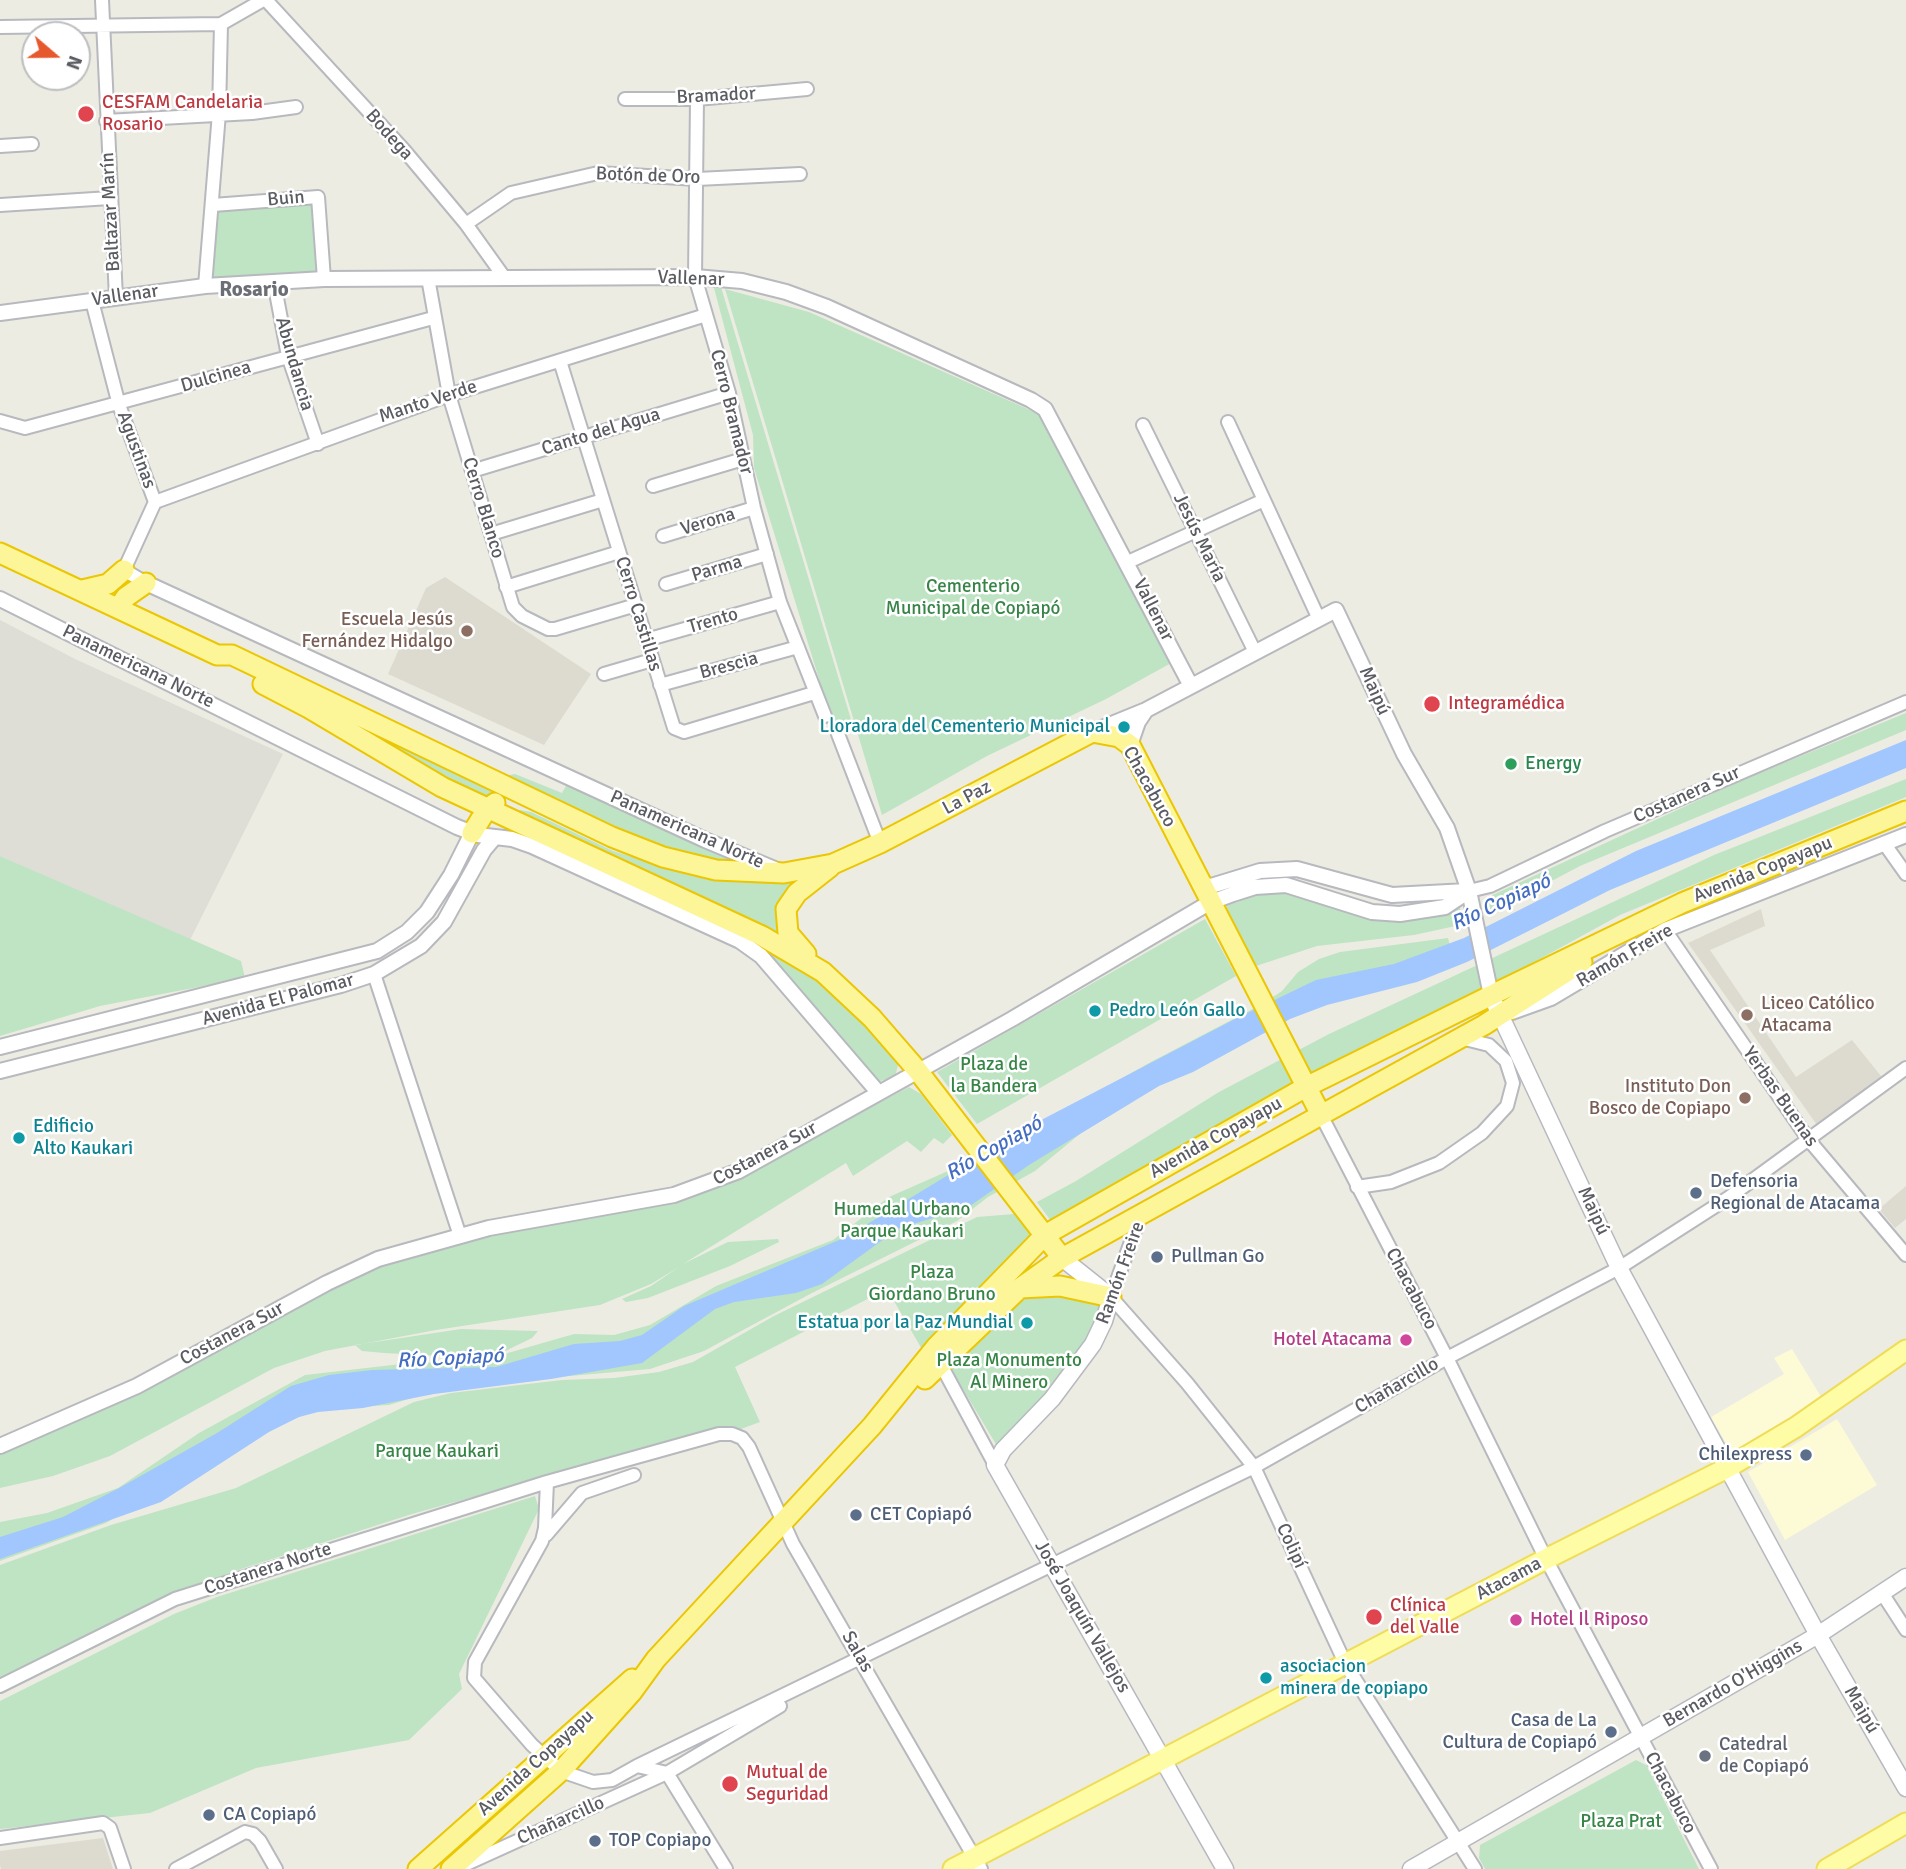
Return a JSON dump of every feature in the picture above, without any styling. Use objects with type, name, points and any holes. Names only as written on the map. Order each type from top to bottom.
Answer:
[{"type":"highway","name":"Panamericana Norte","points":[[0,552],[217,654],[232,655],[640,849],[692,865],[732,872],[784,873]]},
{"type":"highway","points":[[82,590],[108,584],[124,570]]},
{"type":"highway","points":[[119,607],[126,597],[146,583]]},
{"type":"highway","name":"Panamericana Norte","points":[[217,654],[226,666],[309,708],[420,776],[762,936],[823,972],[872,1018],[918,1071],[1062,1258]]},
{"type":"highway","name":"La Paz","points":[[784,873],[833,864],[880,843],[1092,732]]},
{"type":"highway","name":"Chacabuco","points":[[1092,732],[1111,734],[1130,745],[1209,903],[1321,1115]]},
{"type":"highway","points":[[472,833],[487,809],[510,798],[558,817],[569,816]]},
{"type":"highway","name":"Avenida Copayapu","points":[[418,1869],[656,1659],[872,1426],[936,1348],[1045,1236],[1307,1087],[1491,995],[1682,903],[1906,811]]},
{"type":"highway","points":[[823,972],[788,933],[786,909],[797,893],[833,864]]},
{"type":"highway","points":[[608,878],[677,896]]},
{"type":"highway","name":"Avenida Copayapu","points":[[872,1426],[1020,1287],[1062,1258],[1461,1038],[1622,934]]},
{"type":"highway","points":[[1020,1287],[1060,1286],[1111,1297]]},
{"type":"highway","name":"Avenida Copayapu","points":[[453,1869],[561,1772],[632,1692],[656,1659]]},
{"type":"main road","name":"Maipú","points":[[1491,995],[1619,1268],[1818,1635],[1906,1788]]},
{"type":"main road","name":"Colipí","points":[[1062,1258],[1111,1297]]},
{"type":"main road","name":"Ramón Freire","points":[[995,1465],[1003,1450],[1052,1399],[1093,1343],[1111,1297]]},
{"type":"main road","name":"Atacama","points":[[953,1869],[978,1864],[1163,1760],[1546,1559],[1727,1468],[1777,1439],[1906,1350]]},
{"type":"main road","name":"José Joaquín Vallejos","points":[[995,1465],[1225,1869]]},
{"type":"main road","name":"Bernardo O'Higgins","points":[[1411,1869],[1818,1635],[1906,1577]]},
{"type":"main road","points":[[1827,1869],[1906,1824]]},
{"type":"street","name":"Baltazar Marín","points":[[102,0],[116,298]]},
{"type":"street","points":[[0,27],[221,24],[264,0]]},
{"type":"street","name":"Bodega","points":[[264,0],[404,150],[466,224],[504,277]]},
{"type":"street","points":[[205,286],[219,113],[221,24]]},
{"type":"street","name":"Bramador","points":[[625,99],[698,99],[807,89]]},
{"type":"street","name":"Cerro Bramador","points":[[698,99],[695,277],[729,393],[754,508],[780,602],[814,694],[825,716]]},
{"type":"street","points":[[106,121],[252,113],[296,107]]},
{"type":"street","points":[[0,146],[32,144]]},
{"type":"street","name":"Botón de Oro","points":[[466,224],[511,193],[598,173],[697,179],[800,174]]},
{"type":"street","name":"Buin","points":[[213,205],[318,197],[324,279]]},
{"type":"street","points":[[0,205],[110,198]]},
{"type":"street","name":"Vallenar","points":[[0,313],[205,286],[324,279],[695,277],[743,281],[797,296],[1037,404],[1053,422],[1191,686]]},
{"type":"street","name":"Cerro Blanco","points":[[428,278],[433,318],[449,395],[513,607],[522,616],[548,629],[636,605]]},
{"type":"street","name":"Abundancia","points":[[274,282],[288,356],[318,444]]},
{"type":"street","name":"Agustinas","points":[[92,301],[120,405],[155,502],[124,570]]},
{"type":"street","name":"Manto Verde","points":[[155,502],[318,444],[363,424],[706,315]]},
{"type":"street","name":"Dulcinea","points":[[0,421],[25,428],[120,405],[288,356],[433,318]]},
{"type":"street","name":"Cerro Castillas","points":[[560,360],[674,728],[684,732],[814,694]]},
{"type":"street","name":"Canto del Agua","points":[[472,471],[729,393]]},
{"type":"street","points":[[1228,422],[1318,617]]},
{"type":"street","name":"Jesús María","points":[[1143,425],[1255,652]]},
{"type":"street","points":[[653,486],[743,459]]},
{"type":"street","points":[[491,534],[603,500]]},
{"type":"street","points":[[1128,562],[1264,500]]},
{"type":"street","name":"Verona","points":[[663,536],[754,508]]},
{"type":"street","points":[[506,587],[619,552]]},
{"type":"street","name":"Parma","points":[[666,584],[767,554]]},
{"type":"street","points":[[124,570],[146,583]]},
{"type":"street","name":"Panamericana Norte","points":[[146,583],[705,841],[784,873]]},
{"type":"street","name":"Panamericana Norte","points":[[0,599],[472,833],[523,842],[608,878],[740,940],[761,956],[877,1091]]},
{"type":"street","name":"Trento","points":[[646,640],[780,602]]},
{"type":"street","name":"La Paz","points":[[1092,732],[1146,710],[1318,617],[1336,610]]},
{"type":"street","name":"Maipú","points":[[1336,610],[1404,754],[1439,810],[1467,887],[1491,995]]},
{"type":"street","name":"Brescia","points":[[660,685],[798,648]]},
{"type":"street","points":[[604,674],[653,660]]},
{"type":"street","name":"Costanera Sur","points":[[1199,883],[1211,886],[1260,871],[1297,869],[1392,895],[1490,886],[1605,831],[1906,702]]},
{"type":"street","points":[[1130,745],[1138,722],[1146,710]]},
{"type":"street","points":[[838,734],[880,843]]},
{"type":"street","name":"Avenida El Palomar","points":[[0,1047],[377,951],[417,923],[436,901],[472,833]]},
{"type":"street","name":"Ramón Freire","points":[[1500,1015],[1551,998],[1665,930],[1906,835]]},
{"type":"street","name":"Avenida El Palomar","points":[[0,1071],[374,974],[407,956],[444,922],[495,837]]},
{"type":"street","points":[[1884,844],[1906,874]]},
{"type":"street","points":[[451,875],[457,883],[465,884]]},
{"type":"street","name":"Costanera Sur","points":[[0,1446],[137,1386],[327,1283],[368,1264],[460,1236],[674,1195],[739,1171],[1209,903],[1244,890],[1272,884],[1300,888],[1372,912],[1416,913],[1445,907],[1467,887]]},
{"type":"street","name":"Yerbas Buenas","points":[[1665,930],[1808,1139],[1906,1255]]},
{"type":"street","points":[[374,974],[460,1236]]},
{"type":"street","points":[[214,1017],[224,1004],[228,990]]},
{"type":"street","points":[[1357,1187],[1391,1182],[1439,1163],[1482,1133],[1507,1106],[1513,1083],[1506,1061],[1489,1045],[1461,1038]]},
{"type":"street","name":"Chañarcillo","points":[[544,1757],[561,1772],[593,1782],[612,1780],[690,1739],[1254,1467],[1447,1358],[1619,1268],[1728,1198],[1906,1068]]},
{"type":"street","name":"Chacabuco","points":[[1321,1115],[1447,1358],[1546,1559],[1711,1869]]},
{"type":"street","name":"Ramón Freire","points":[[1111,1297],[1143,1211]]},
{"type":"street","name":"Colipí","points":[[1111,1297],[1146,1334],[1254,1467],[1346,1665],[1475,1869]]},
{"type":"street","name":"José Joaquín Vallejos","points":[[940,1363],[995,1465]]},
{"type":"street","name":"Costanera Norte","points":[[0,1686],[175,1599],[547,1482],[719,1434],[736,1435]]},
{"type":"street","name":"Salas","points":[[736,1435],[749,1447],[783,1523],[978,1864]]},
{"type":"street","points":[[544,1757],[478,1684],[473,1670],[542,1541],[567,1508],[585,1490],[634,1475]]},
{"type":"street","points":[[542,1541],[547,1482]]},
{"type":"street","points":[[546,1509],[567,1508]]},
{"type":"street","points":[[1882,1593],[1906,1630]]},
{"type":"street","name":"Chañarcillo","points":[[453,1869],[667,1773],[861,1658]]},
{"type":"street","points":[[667,1773],[690,1739]]},
{"type":"street","points":[[637,1766],[667,1773],[726,1869]]},
{"type":"street","points":[[0,1838],[103,1824],[110,1828],[124,1869]]},
{"type":"street","points":[[176,1869],[245,1832],[253,1834],[260,1842],[276,1869]]},
{"type":"shaded area","name":"Escuela Jesús Fernández Hidalgo","points":[[445,577],[591,674],[544,745],[388,674],[426,588]]},
{"type":"shaded area","points":[[0,620],[75,659],[283,754],[190,940],[0,856]]},
{"type":"shaded area","name":"Liceo Católico Atacama","points":[[1761,909],[1765,926],[1710,950],[1796,1077],[1852,1040],[1885,1081],[1817,1125],[1688,943]]},
{"type":"shaded area","points":[[1906,1186],[1906,1219],[1895,1228],[1879,1209]]},
{"type":"shaded area","points":[[1792,1349],[1826,1405],[1732,1454],[1711,1417],[1784,1374],[1774,1358]]},
{"type":"shaded area","points":[[1837,1419],[1877,1485],[1785,1540],[1748,1472]]},
{"type":"shaded area","points":[[103,1838],[113,1869],[1,1869],[0,1851]]},
{"type":"green space","points":[[318,197],[324,279],[205,286],[213,205]]},
{"type":"green space","points":[[721,287],[853,726],[836,734],[754,468],[753,435],[714,288]]},
{"type":"green space","name":"Cementerio Municipal de Copiapó","points":[[725,289],[809,312],[1039,414],[1173,662],[1106,699],[987,756],[882,815]]},
{"type":"green space","points":[[1906,713],[1906,730],[1580,866],[1489,914],[1486,898],[1740,781]]},
{"type":"green space","points":[[381,734],[494,791],[485,800],[376,739]]},
{"type":"green space","points":[[515,774],[562,793],[568,782],[732,858],[732,864],[701,859],[656,845],[576,812],[504,776]]},
{"type":"green space","points":[[1906,779],[1906,797],[1620,915],[1054,1225],[1037,1202],[1076,1181],[1219,1092],[1329,1034],[1714,855]]},
{"type":"green space","points":[[520,810],[531,812],[613,851],[674,870],[717,878],[806,875],[788,890],[787,941],[514,813]]},
{"type":"green space","points":[[0,856],[241,961],[245,978],[100,1006],[0,1036]]},
{"type":"green space","points":[[1283,892],[1392,919],[1427,918],[1460,908],[1465,924],[1414,935],[1317,946],[1256,966],[1226,915],[1227,906],[1255,895]]},
{"type":"green space","name":"Plaza de la Bandera","points":[[1205,919],[1236,976],[977,1124],[937,1072]]},
{"type":"green space","points":[[745,938],[782,953],[838,993],[899,1061],[895,1077],[880,1081],[875,1079]]},
{"type":"green space","name":"Humedal Urbano Parque Kaukari","points":[[1448,938],[1455,966],[1319,996],[1179,1072],[1081,1133],[1035,1171],[988,1197],[957,1221],[812,1293],[704,1351],[650,1369],[547,1378],[425,1394],[389,1405],[320,1409],[265,1430],[106,1523],[0,1561],[0,1522],[47,1513],[118,1488],[199,1433],[305,1375],[410,1363],[480,1361],[574,1334],[614,1335],[650,1325],[716,1286],[833,1240],[889,1197],[998,1149],[1149,1063],[1264,1003],[1282,991],[1298,972],[1319,959],[1340,952]]},
{"type":"green space","points":[[909,1087],[921,1094],[952,1135],[943,1144],[934,1138],[921,1152],[907,1141],[853,1176],[846,1163],[683,1264],[728,1242],[778,1239],[779,1242],[730,1266],[648,1298],[626,1302],[622,1299],[651,1286],[679,1267],[651,1284],[600,1305],[436,1330],[325,1351],[274,1368],[110,1456],[53,1476],[0,1488],[0,1452],[379,1263],[429,1245],[661,1204],[720,1186]]},
{"type":"green space","name":"Parque Kaukari","points":[[1014,1214],[1035,1239],[923,1351],[887,1289],[735,1367],[760,1422],[741,1429],[702,1433],[412,1514],[241,1569],[165,1598],[0,1680],[0,1565],[111,1525],[236,1488],[414,1402],[451,1393],[659,1372],[693,1362],[774,1316],[977,1217]]},
{"type":"green space","name":"Plaza Monumento Al Minero","points":[[1047,1289],[1101,1304],[1094,1330],[1073,1366],[1000,1451],[948,1364],[1024,1293]]},
{"type":"green space","points":[[461,1329],[538,1331],[532,1338],[499,1354],[480,1358],[362,1351],[355,1345]]},
{"type":"green space","points":[[535,1496],[539,1509],[459,1674],[462,1689],[409,1740],[256,1768],[150,1813],[0,1829],[0,1701],[174,1614],[217,1597]]},
{"type":"green space","name":"Plaza Prat","points":[[1636,1760],[1646,1765],[1699,1869],[1485,1869],[1479,1858],[1480,1845]]},
{"type":"water","name":"Humedal Urbano Parque Kaukari","points":[[1906,740],[1906,768],[1610,890],[1467,962],[1417,982],[1327,1005],[1290,1019],[1193,1072],[1159,1086],[1029,1165],[967,1208],[899,1228],[822,1284],[796,1293],[734,1302],[715,1309],[642,1363],[299,1417],[269,1432],[161,1502],[0,1559],[0,1537],[63,1517],[121,1487],[217,1433],[291,1386],[329,1375],[372,1370],[496,1367],[574,1344],[620,1341],[642,1335],[684,1306],[846,1237],[1024,1129],[1316,980],[1394,964],[1464,938],[1636,851]]},
{"type":"place","name":"CESFAM Candelaria Rosario","points":[[86,114]]},
{"type":"place","name":"Escuela Jesús Fernández Hidalgo","points":[[467,631]]},
{"type":"place","name":"Integramédica","points":[[1432,704]]},
{"type":"place","name":"Lloradora del Cementerio Municipal","points":[[1124,727]]},
{"type":"place","name":"Energy","points":[[1511,764]]},
{"type":"place","name":"Pedro León Gallo","points":[[1095,1011]]},
{"type":"place","name":"Liceo Católico Atacama","points":[[1747,1015]]},
{"type":"place","name":"Instituto Don Bosco de Copiapo","points":[[1745,1098]]},
{"type":"place","name":"Edificio Alto Kaukari","points":[[19,1138]]},
{"type":"place","name":"Defensoria Regional de Atacama","points":[[1696,1193]]},
{"type":"place","name":"Pullman Go","points":[[1157,1257]]},
{"type":"place","name":"Estatua por la Paz Mundial","points":[[1027,1323]]},
{"type":"place","name":"Hotel Atacama","points":[[1406,1340]]},
{"type":"place","name":"Chilexpress","points":[[1806,1455]]},
{"type":"place","name":"CET Copiapó","points":[[856,1515]]},
{"type":"place","name":"Clínica del Valle","points":[[1374,1617]]},
{"type":"place","name":"Hotel Il Riposo","points":[[1516,1620]]},
{"type":"place","name":"asociacion minera de copiapo","points":[[1266,1678]]},
{"type":"place","name":"Casa de La Cultura de Copiapó","points":[[1611,1732]]},
{"type":"place","name":"Catedral de Copiapó","points":[[1705,1756]]},
{"type":"place","name":"Mutual de Seguridad","points":[[730,1784]]},
{"type":"place","name":"CA Copiapó","points":[[209,1815]]},
{"type":"place","name":"TOP Copiapo","points":[[595,1841]]},
{"type":"district","name":"Rosario","points":[[254,290]]},
{"type":"water label","name":"Río Copiapó","points":[[1501,903]]},
{"type":"water label","name":"Río Copiapó","points":[[994,1149]]},
{"type":"water label","name":"Río Copiapó","points":[[450,1359]]},
{"type":"park label","name":"Plaza Giordano Bruno","points":[[932,1284]]}]
